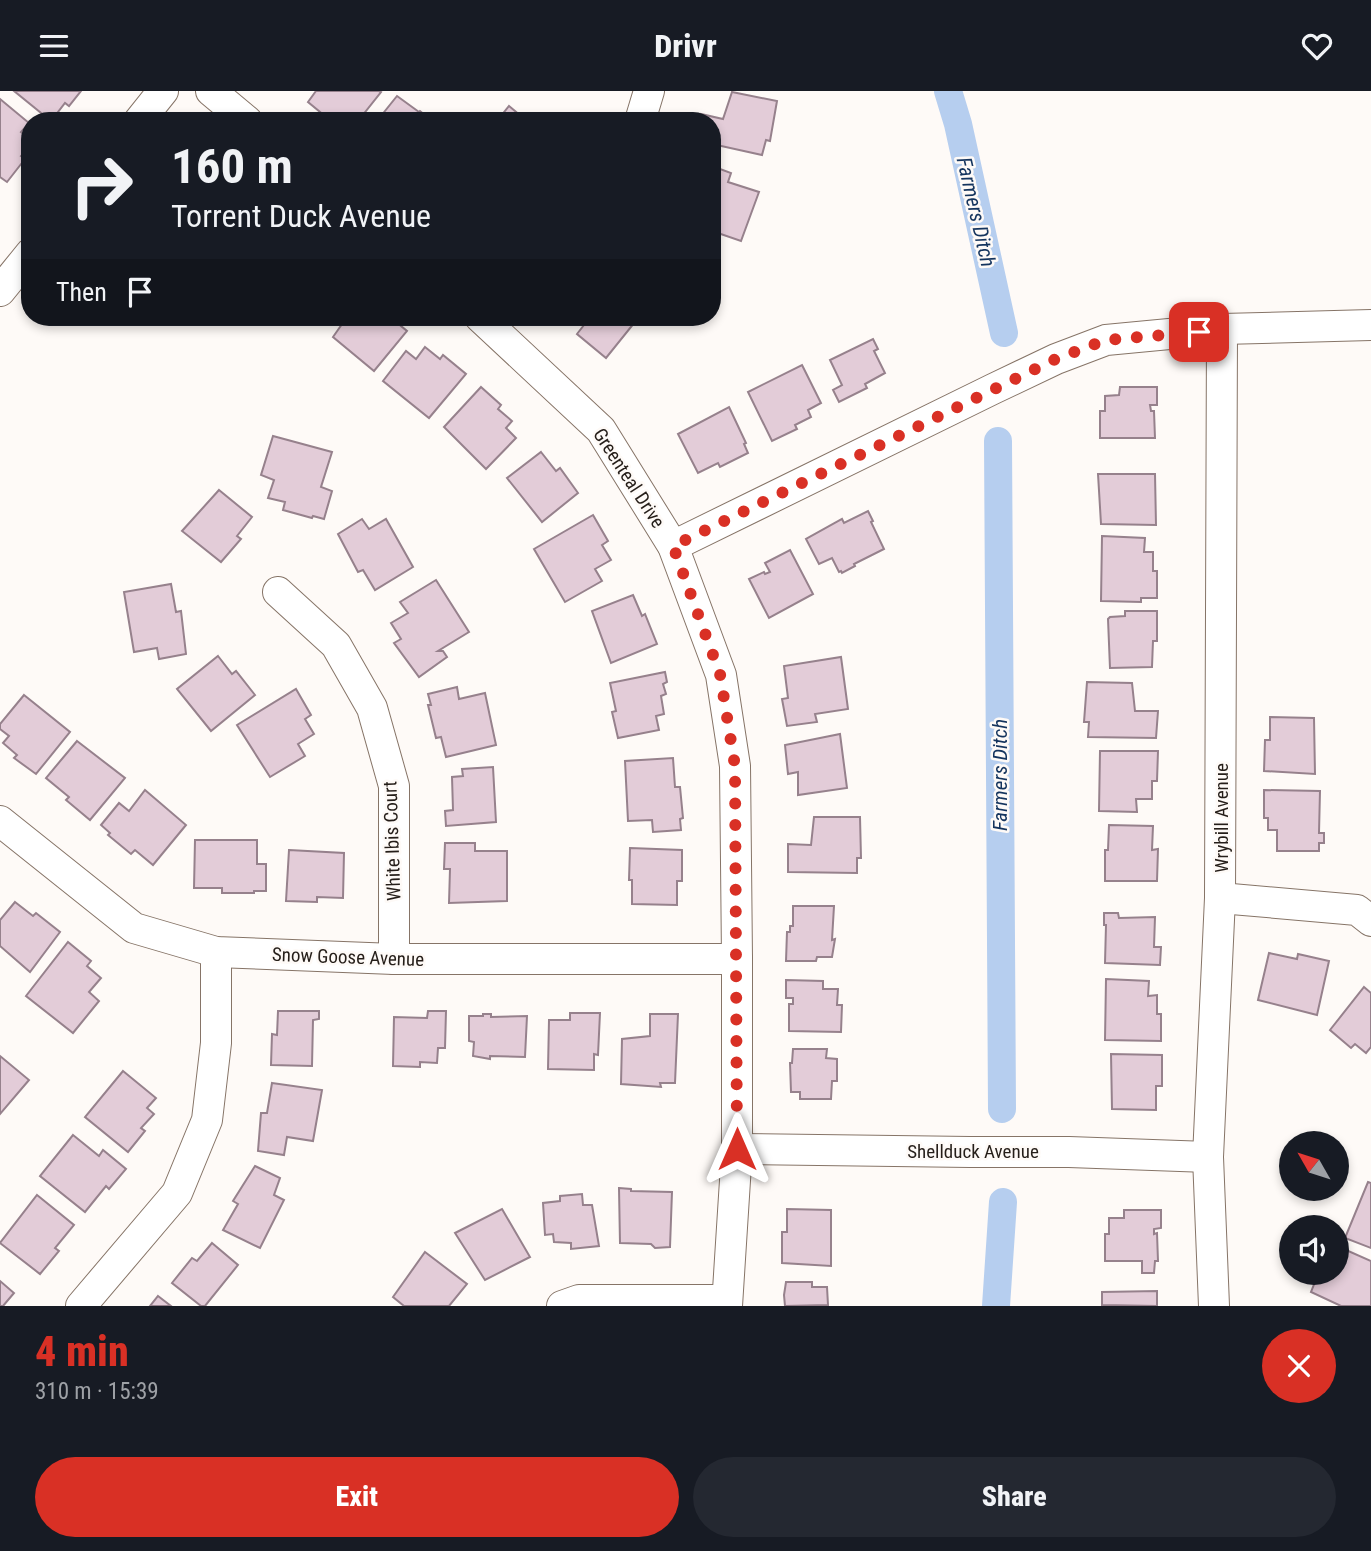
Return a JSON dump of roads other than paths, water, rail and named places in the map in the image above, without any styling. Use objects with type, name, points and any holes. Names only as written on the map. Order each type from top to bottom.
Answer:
[{"type":"street","points":[[146,112],[163,91]]},
{"type":"street","points":[[211,91],[236,112]]},
{"type":"street","points":[[643,112],[649,91]]},
{"type":"street","points":[[0,291],[21,265]]},
{"type":"street","points":[[673,546],[1056,359],[1106,340],[1222,330],[1371,325]]},
{"type":"street","name":"Greenteal Drive","points":[[496,326],[601,430],[673,546],[720,674],[735,766],[737,1149],[727,1303]]},
{"type":"street","name":"Wrybill Avenue","points":[[1214,1306],[1208,1157],[1220,898],[1222,330]]},
{"type":"street","name":"White Ibis Court","points":[[278,592],[335,645],[372,708],[394,786],[394,959]]},
{"type":"street","name":"Snow Goose Avenue","points":[[0,821],[134,928],[216,953],[394,959],[737,959]]},
{"type":"street","points":[[1220,898],[1357,910],[1371,921]]},
{"type":"street","points":[[81,1306],[177,1193],[207,1121],[216,1043],[216,953]]},
{"type":"street","name":"Shellduck Avenue","points":[[737,1149],[1069,1152],[1208,1157]]},
{"type":"street","points":[[562,1306],[579,1300],[727,1303]]},
{"type":"waterway","name":"Farmers Ditch","points":[[948,91],[958,124],[1004,333]]},
{"type":"waterway","name":"Farmers Ditch","points":[[998,441],[1002,1109]]},
{"type":"waterway","name":"Farmers Ditch","points":[[996,1306],[1003,1202]]}]
